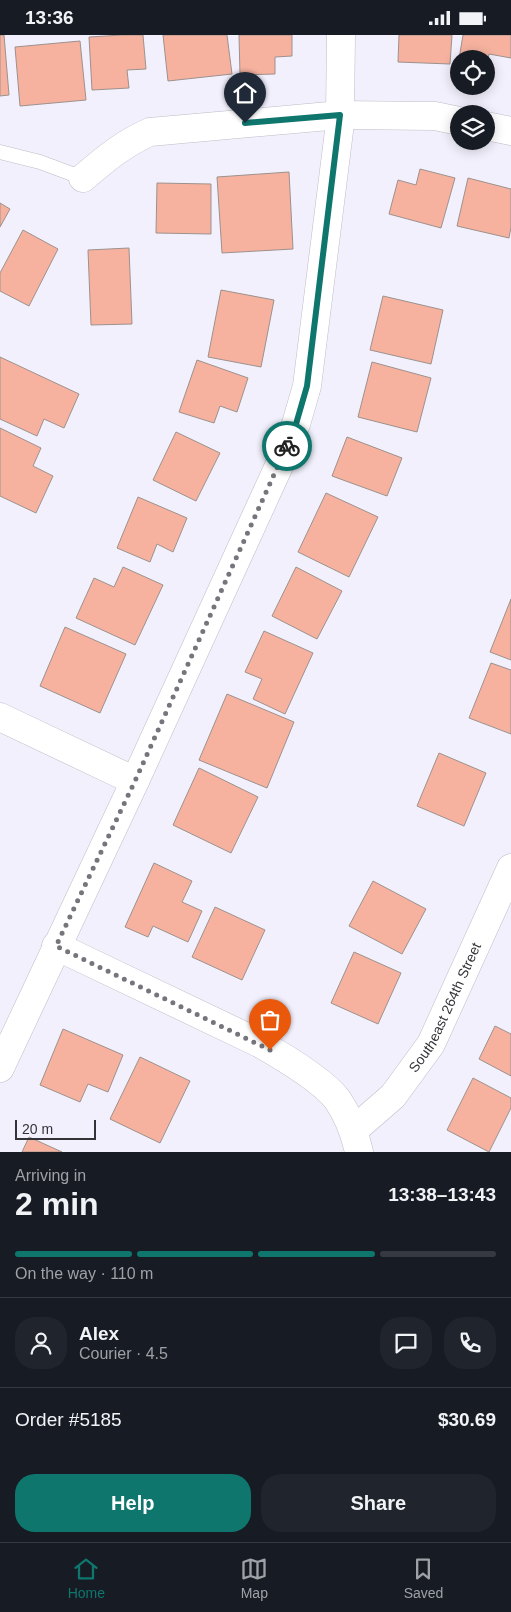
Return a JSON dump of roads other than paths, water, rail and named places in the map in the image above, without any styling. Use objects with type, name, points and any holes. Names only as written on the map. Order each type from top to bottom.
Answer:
[{"type":"street","points":[[0,1068],[135,781],[296,424],[307,386],[340,115],[340,35]]},
{"type":"street","points":[[83,178],[116,151],[134,139],[150,132],[340,115],[435,116],[450,119]]},
{"type":"street","points":[[495,128],[511,131]]},
{"type":"street","points":[[0,717],[135,781]]},
{"type":"street","name":"Southeast 264th Street","points":[[357,1141],[431,1044],[511,868]]},
{"type":"street","points":[[56,946],[259,1043],[282,1056],[313,1078],[336,1099],[357,1141]]},
{"type":"lane","points":[[0,152],[40,162],[83,178]]}]
